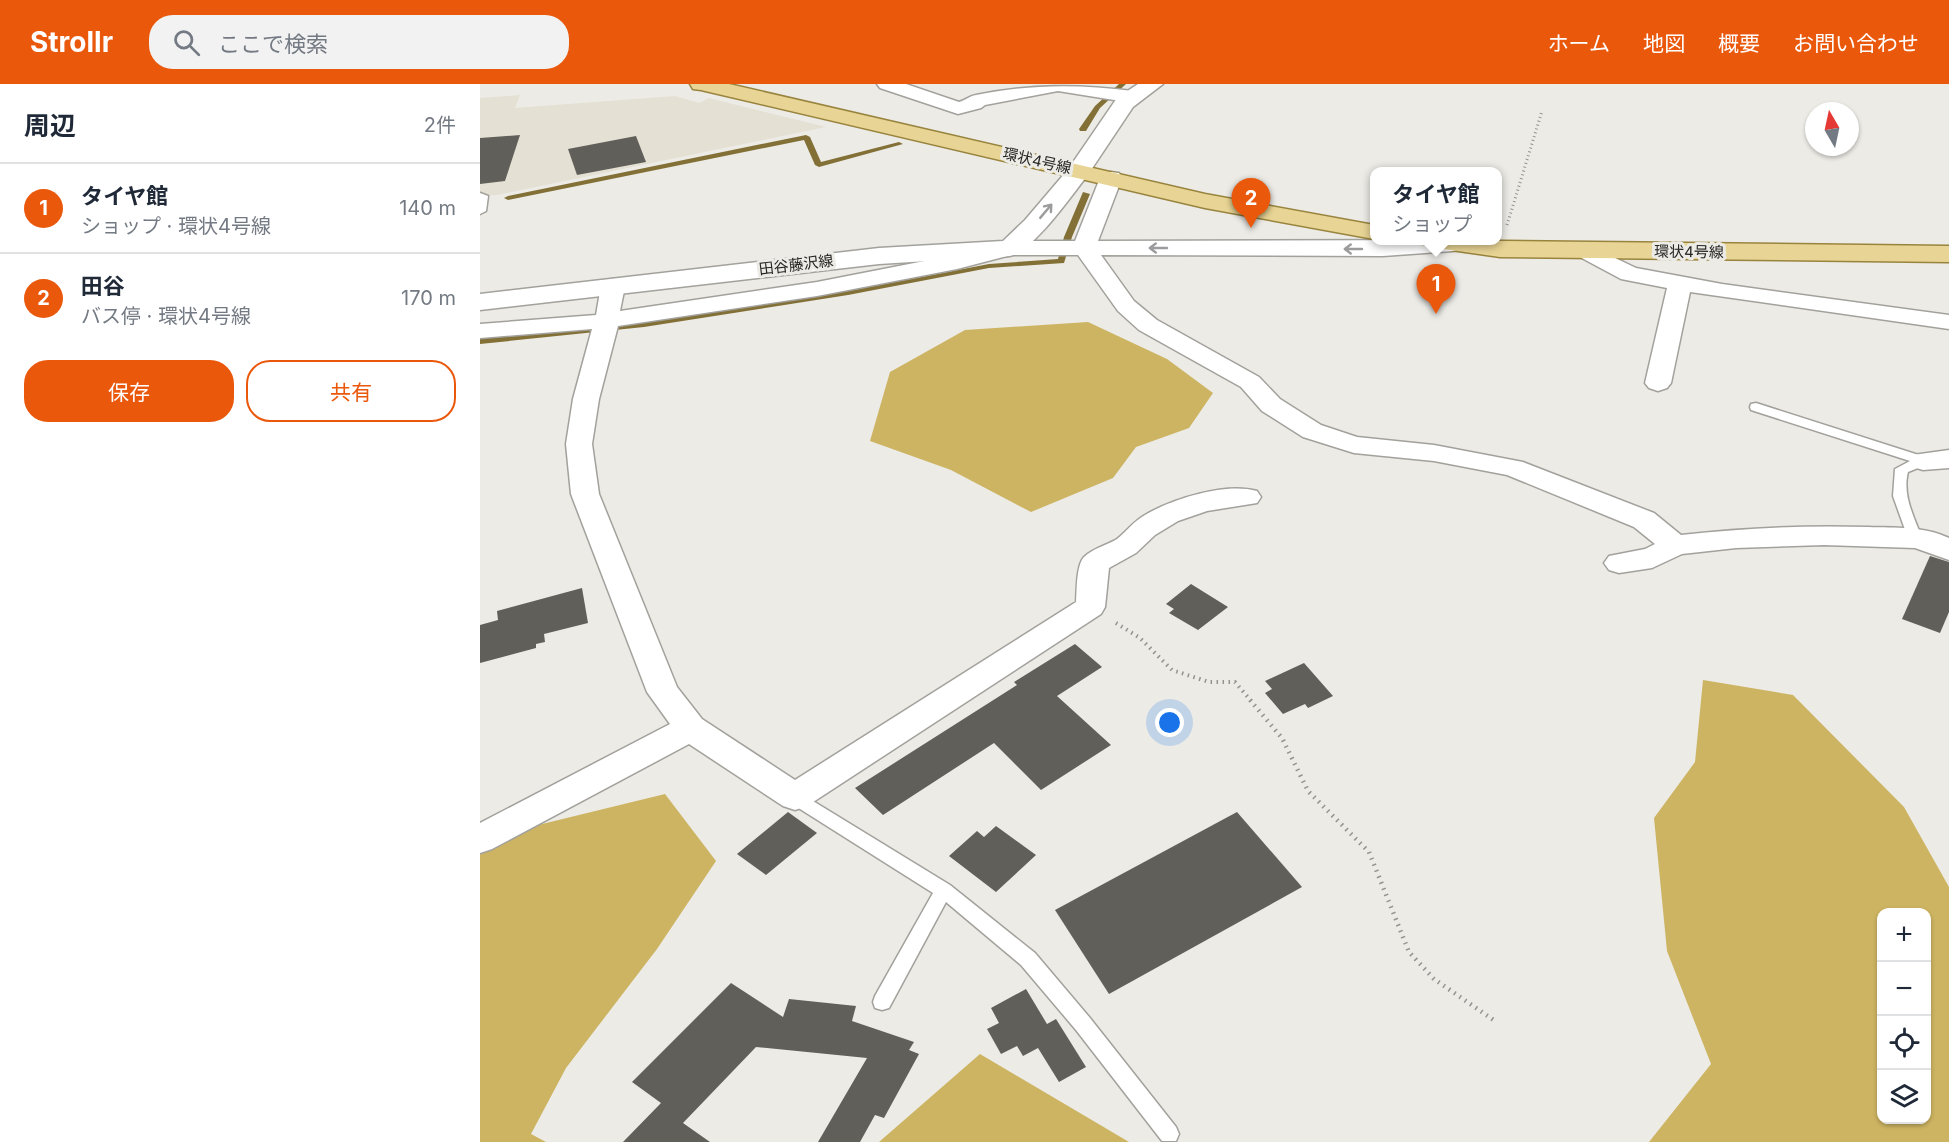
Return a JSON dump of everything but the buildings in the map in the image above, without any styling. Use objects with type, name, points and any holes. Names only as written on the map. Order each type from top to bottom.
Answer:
[{"type":"main road","name":"環状4号線","points":[[701,84],[1205,201],[1370,231]]},
{"type":"main road","points":[[1010,248],[1034,225],[1079,171],[1125,103],[1126,96],[1152,84]]},
{"type":"main road","name":"環状4号線","points":[[1467,245],[1500,249],[1586,251],[1949,254]]},
{"type":"main road","name":"田谷藤沢線","points":[[480,302],[879,256],[1010,248]]},
{"type":"street","points":[[887,84],[957,108],[974,104],[978,100],[1058,85],[1126,96]]},
{"type":"street","points":[[1082,247],[1111,178]]},
{"type":"street","points":[[480,331],[605,326],[667,310],[817,289],[957,262],[1010,248],[1383,249],[1417,245]]},
{"type":"street","points":[[1082,247],[1126,306],[1148,325],[1250,382],[1271,405],[1312,431],[1354,445],[1434,453],[1513,468],[1644,520],[1675,545]]},
{"type":"street","points":[[1586,251],[1629,274],[1949,322]]},
{"type":"street","points":[[1658,383],[1680,283]]},
{"type":"street","points":[[613,286],[586,399],[579,444],[585,494],[663,692],[691,728],[795,798],[1090,607],[1095,563],[1134,539],[1144,528],[1171,514],[1204,503],[1224,497],[1246,497]]},
{"type":"street","points":[[1619,562],[1652,558],[1675,545],[1736,538],[1824,535],[1915,538],[1928,540],[1949,550]]},
{"type":"street","points":[[480,839],[691,728]]},
{"type":"lane","points":[[480,211],[483,196]]},
{"type":"lane","points":[[1756,407],[1936,460]]},
{"type":"lane","points":[[1915,538],[1900,497],[1898,481],[1902,469],[1936,460]]},
{"type":"lane","points":[[795,798],[944,891],[1028,959],[1083,1024],[1169,1134]]},
{"type":"lane","points":[[882,1002],[944,891]]},
{"type":"path","points":[[1502,242],[1542,111]]},
{"type":"path","points":[[1500,249],[1501,245]]},
{"type":"path","points":[[1090,607],[1140,638],[1172,670],[1209,682],[1235,682],[1282,738],[1308,791],[1369,852],[1408,952],[1434,979],[1495,1021]]},
{"type":"shaded area","points":[[520,95],[515,108],[675,96],[699,103],[709,98],[826,127],[497,195],[480,196],[480,98]]},
{"type":"shaded area","points":[[1088,322],[1167,359],[1213,393],[1189,428],[1136,447],[1113,478],[1031,512],[951,470],[870,441],[890,372],[965,330]]},
{"type":"shaded area","points":[[1703,680],[1793,695],[1904,807],[1949,887],[1949,1142],[1649,1142],[1711,1064],[1667,951],[1654,818],[1695,762]]},
{"type":"shaded area","points":[[665,794],[716,861],[657,949],[566,1068],[531,1134],[546,1142],[480,1142],[480,849],[538,825]]},
{"type":"shaded area","points":[[980,1054],[1129,1142],[879,1142]]},
{"type":"waterway","points":[[1083,129],[1097,107],[1123,84]]},
{"type":"waterway","points":[[508,198],[806,137],[819,165],[899,144]]},
{"type":"waterway","points":[[480,341],[644,324],[848,293],[989,266],[1061,261],[1068,237],[1086,194]]},
{"type":"place","name":"田谷","points":[[1251,228]]},
{"type":"place","name":"タイヤ館","points":[[1436,314]]}]
